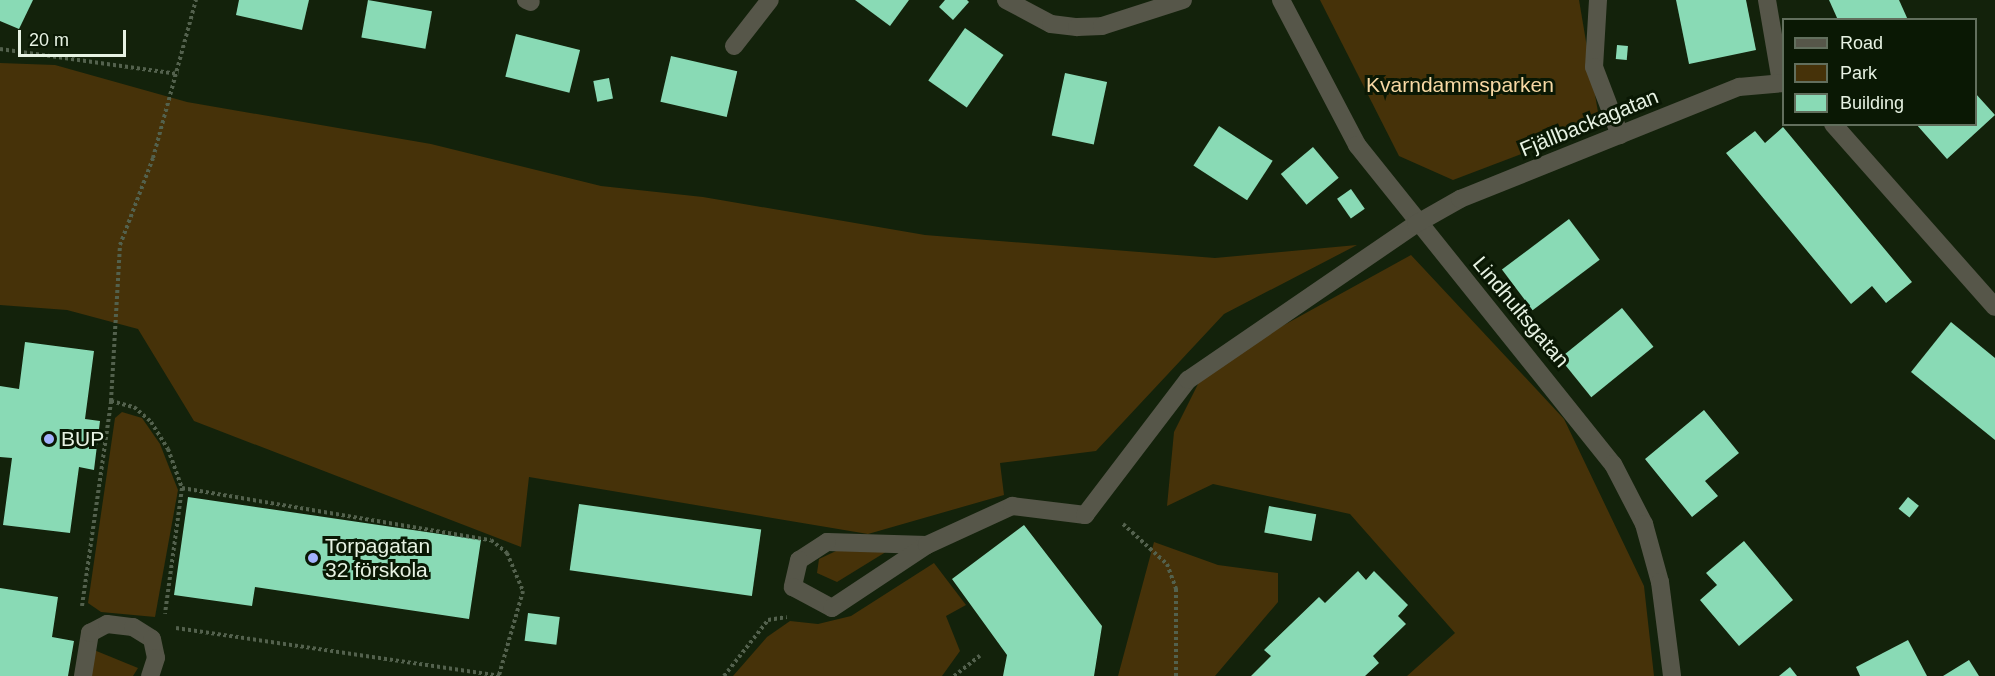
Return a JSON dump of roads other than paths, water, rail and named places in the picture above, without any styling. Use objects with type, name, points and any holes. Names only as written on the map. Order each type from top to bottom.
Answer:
[{"type":"street","points":[[734,46],[770,0]]},
{"type":"street","points":[[1006,0],[1051,24],[1077,27],[1102,26],[1183,0]]},
{"type":"street","name":"Lindhultsgatan","points":[[1281,0],[1357,145],[1416,224],[1571,406],[1613,464],[1644,524],[1664,603],[1672,676]]},
{"type":"street","points":[[1598,0],[1594,67],[1620,135]]},
{"type":"street","points":[[1767,0],[1782,82]]},
{"type":"street","name":"Fjällbackagatan","points":[[927,544],[1012,506],[1085,515],[1188,380],[1416,224],[1460,199],[1739,87],[1782,82]]},
{"type":"street","points":[[1835,126],[1995,307]]},
{"type":"street","points":[[827,542],[927,544],[832,608],[793,587],[800,560],[827,542]]},
{"type":"street","points":[[83,676],[90,633],[107,624],[145,631],[156,647],[150,676]]},
{"type":"place","name":"BUP","points":[[49,439]]},
{"type":"place","name":"Torpagatan 32 förskola","points":[[313,558]]},
{"type":"park label","name":"Kvarndammsparken","points":[[1460,85]]}]
